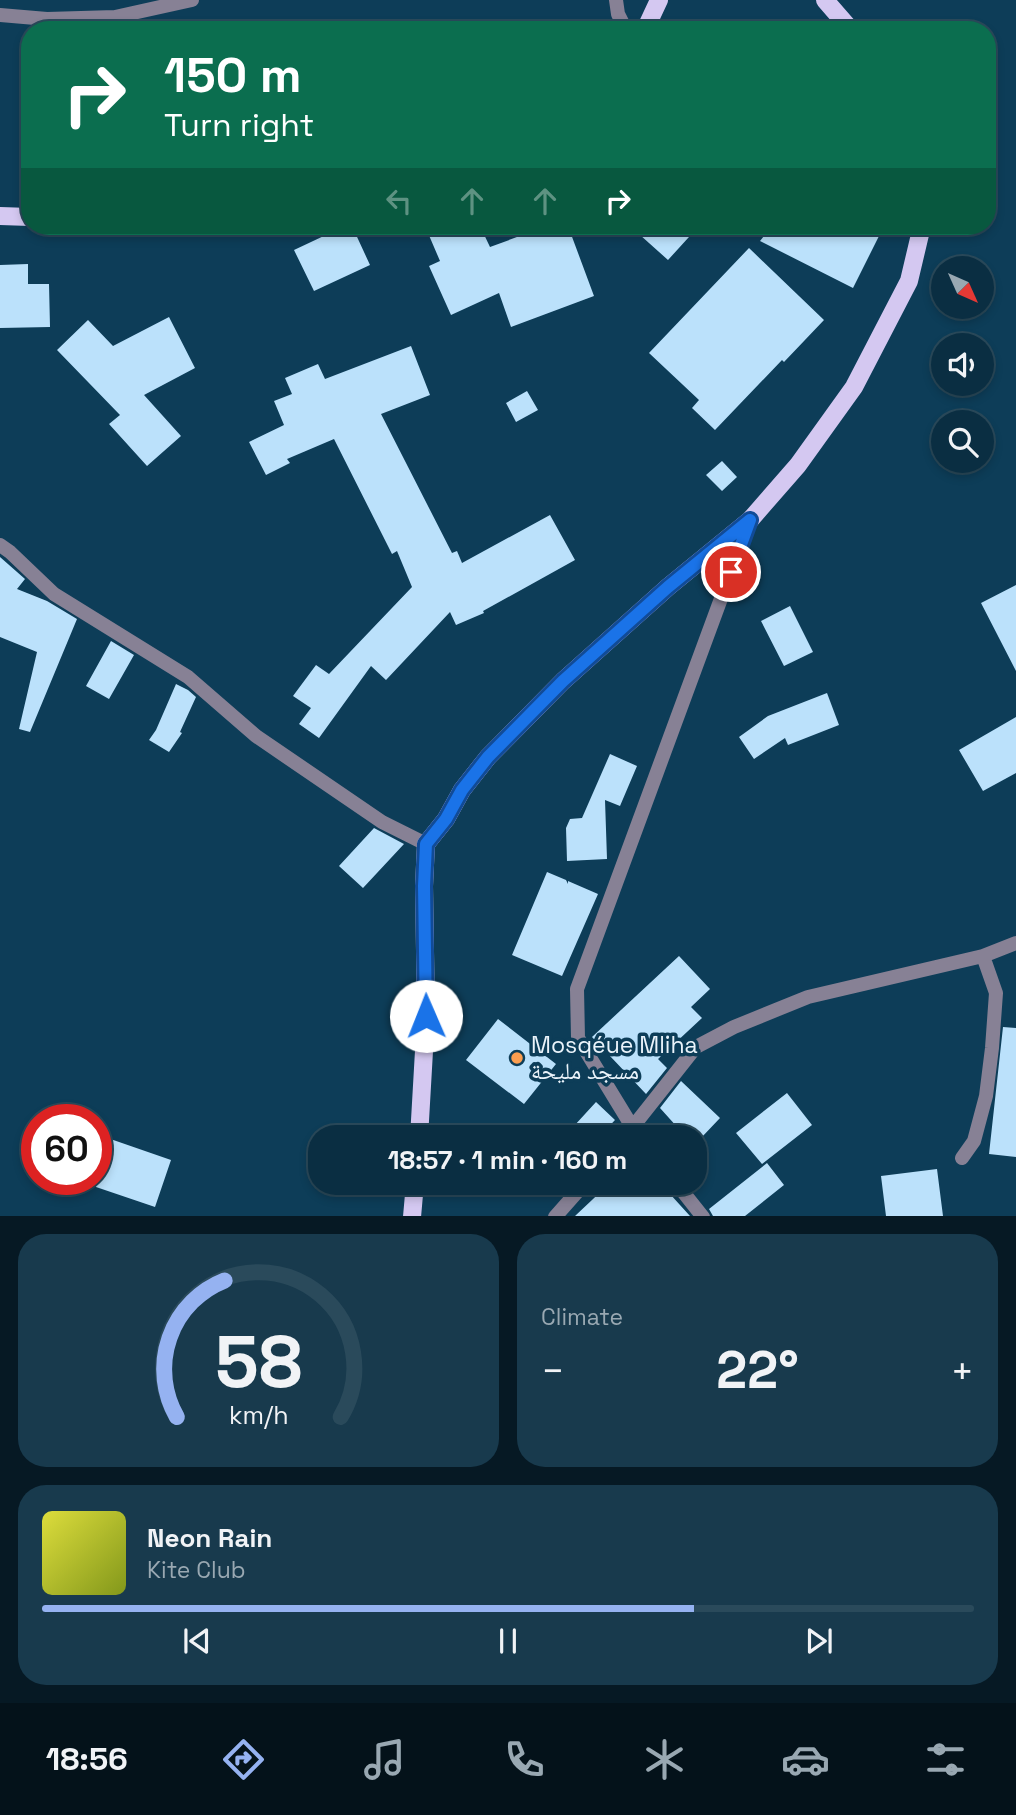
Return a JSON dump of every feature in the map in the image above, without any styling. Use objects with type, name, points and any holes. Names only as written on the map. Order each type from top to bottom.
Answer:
[{"type":"main road","points":[[649,21],[659,0]]},
{"type":"main road","points":[[825,0],[843,21]]},
{"type":"main road","points":[[0,216],[21,217]]},
{"type":"main road","points":[[420,1125],[426,1016],[426,844],[488,757],[563,681],[668,587],[750,520],[798,465],[854,387],[909,281],[920,235]]},
{"type":"main road","points":[[412,1216],[414,1195]]},
{"type":"street","points":[[0,15],[47,19],[115,18],[192,0]]},
{"type":"street","points":[[616,0],[622,21]]},
{"type":"street","points":[[626,1125],[578,1038],[577,989],[750,520]]},
{"type":"street","points":[[0,545],[54,594],[188,677],[256,736],[382,822],[426,844]]},
{"type":"street","points":[[638,1125],[696,1047],[734,1027],[808,997],[983,956],[1016,943]]},
{"type":"street","points":[[962,1158],[974,1141],[986,1096],[992,1048],[996,993],[983,956]]},
{"type":"street","points":[[555,1216],[574,1195]]},
{"type":"street","points":[[686,1195],[703,1216]]},
{"type":"building","points":[[326,235],[356,235],[370,265],[314,291],[294,250]]},
{"type":"building","points":[[429,235],[484,235],[490,247],[523,235],[571,235],[594,296],[511,327],[499,293],[451,315],[429,266],[440,261]]},
{"type":"building","points":[[640,235],[691,235],[668,260]]},
{"type":"building","points":[[765,235],[880,235],[853,288],[760,241]]},
{"type":"building","points":[[749,248],[824,320],[715,430],[692,408],[699,400],[649,353]]},
{"type":"building","points":[[28,264],[28,284],[49,284],[50,327],[0,328],[0,265]]},
{"type":"building","points":[[169,317],[195,368],[144,395],[181,436],[147,466],[109,424],[120,415],[57,350],[88,320],[113,346]]},
{"type":"building","points":[[411,346],[430,395],[381,414],[452,553],[457,551],[462,563],[550,515],[575,560],[483,611],[484,613],[456,625],[450,612],[386,680],[371,666],[319,738],[299,724],[311,708],[293,696],[316,665],[329,674],[412,587],[397,551],[392,554],[334,439],[287,459],[290,463],[266,475],[249,442],[284,425],[274,401],[292,394],[285,378],[318,364],[325,379]]},
{"type":"building","points":[[527,391],[538,410],[516,422],[506,403]]},
{"type":"building","points":[[722,461],[737,477],[722,491],[706,475]]},
{"type":"building","points":[[0,557],[25,579],[17,589],[47,601],[77,619],[30,732],[19,729],[37,652],[0,637]]},
{"type":"building","points":[[1016,585],[1016,671],[981,603]]},
{"type":"building","points":[[790,606],[813,652],[784,666],[761,621]]},
{"type":"building","points":[[111,641],[134,655],[109,699],[86,686]]},
{"type":"building","points":[[176,684],[196,697],[180,732],[182,733],[169,752],[149,740]]},
{"type":"building","points":[[827,693],[839,725],[788,745],[785,738],[754,759],[739,737],[768,716]]},
{"type":"building","points":[[1016,717],[1016,773],[983,791],[959,750]]},
{"type":"building","points":[[610,754],[637,766],[620,806],[605,800],[607,859],[567,861],[566,828],[570,819],[582,818]]},
{"type":"building","points":[[374,828],[404,844],[363,888],[339,866]]},
{"type":"building","points":[[547,872],[566,880],[568,884],[568,881],[598,894],[562,976],[512,955]]},
{"type":"building","points":[[679,956],[710,989],[691,1007],[702,1018],[658,1059],[667,1068],[646,1094],[592,1037]]},
{"type":"building","points":[[498,1019],[556,1064],[524,1104],[466,1060]]},
{"type":"building","points":[[1003,1027],[1016,1028],[1016,1157],[989,1154]]},
{"type":"building","points":[[681,1081],[720,1118],[707,1132],[707,1125],[675,1125],[660,1108]]},
{"type":"building","points":[[787,1093],[812,1125],[762,1164],[736,1133]]},
{"type":"building","points":[[596,1102],[615,1120],[610,1125],[575,1125]]},
{"type":"building","points":[[112,1140],[171,1160],[155,1207],[112,1192]]},
{"type":"building","points":[[767,1163],[784,1185],[745,1216],[713,1216],[709,1209]]},
{"type":"building","points":[[937,1169],[943,1216],[886,1216],[881,1176]]},
{"type":"building","points":[[597,1195],[671,1195],[690,1216],[575,1216]]},
{"type":"place","name":"Mosqéue Mliha مسجد مليحة","points":[[517,1058]]},
{"type":"route","points":[[426,1016],[426,844],[446,819],[462,790],[488,757],[563,681],[668,587],[750,520],[731,572]]}]
